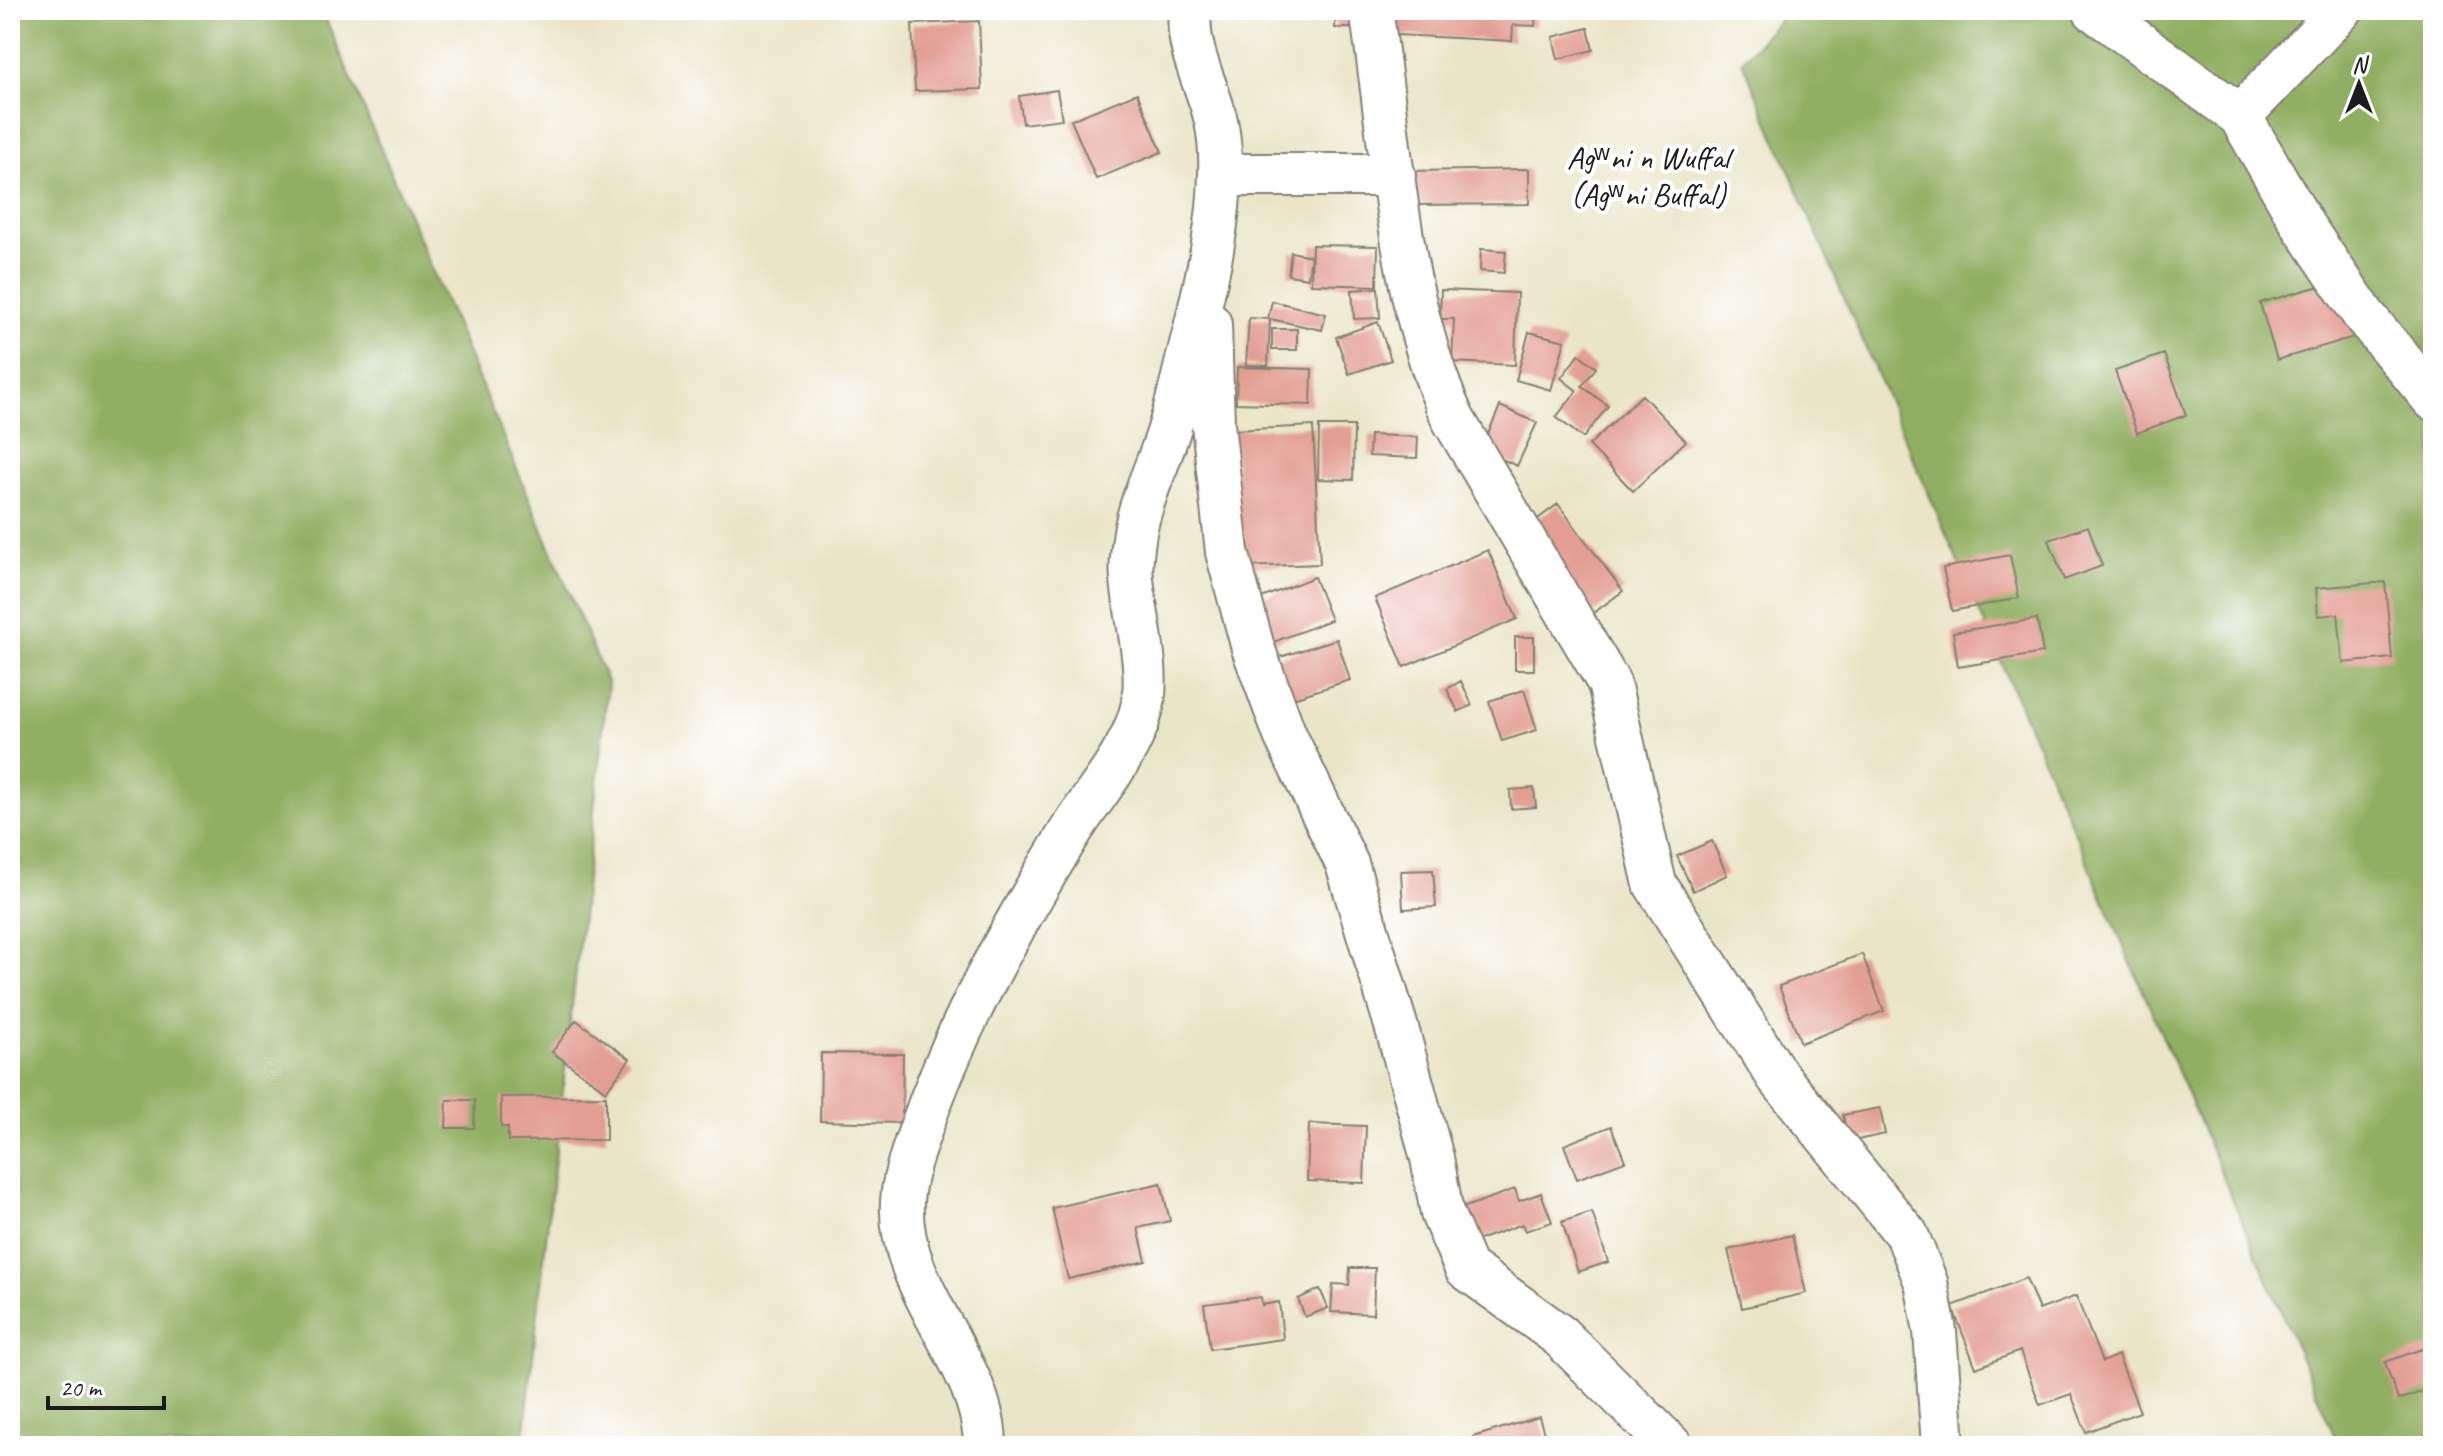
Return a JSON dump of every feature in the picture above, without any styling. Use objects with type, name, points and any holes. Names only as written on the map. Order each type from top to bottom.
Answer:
[{"type":"street","points":[[985,1446],[985,1427],[977,1399],[920,1286],[903,1228],[902,1199],[913,1152],[934,1091],[998,955],[1071,831],[1118,761],[1141,714],[1143,664],[1131,576],[1135,533],[1145,491],[1171,426],[1209,271],[1218,211],[1220,150],[1214,111],[1194,54],[1190,10]]},
{"type":"street","points":[[1371,10],[1405,260],[1437,385],[1453,419],[1609,683],[1655,884],[1778,1077],[1907,1235],[1926,1282],[1935,1331],[1943,1446]]},
{"type":"street","points":[[2094,10],[2240,116],[2304,227],[2363,314],[2433,399]]},
{"type":"street","points":[[2240,116],[2341,10]]},
{"type":"street","points":[[1220,175],[1394,175]]},
{"type":"street","points":[[1209,271],[1213,424],[1227,552],[1253,648],[1285,735],[1347,864],[1425,1130],[1442,1213],[1466,1268],[1560,1336],[1671,1446]]},
{"type":"green space","points":[[10,10],[322,10],[608,684],[523,1446],[10,1446]]},
{"type":"green space","points":[[1788,10],[2433,10],[2433,1446],[2339,1446],[1742,61]]},
{"type":"building","points":[[1336,10],[1359,10],[1359,28],[1335,28]]},
{"type":"building","points":[[1379,10],[1536,10],[1535,26],[1513,25],[1512,41],[1378,34]]},
{"type":"building","points":[[979,21],[982,89],[915,91],[912,24]]},
{"type":"building","points":[[1588,28],[1593,50],[1558,59],[1553,37]]},
{"type":"building","points":[[1057,90],[1062,119],[1023,124],[1019,96]]},
{"type":"building","points":[[1137,93],[1162,152],[1096,179],[1071,120]]},
{"type":"building","points":[[1529,169],[1529,204],[1412,205],[1412,171]]},
{"type":"building","points":[[1312,245],[1378,246],[1377,286],[1311,284]]},
{"type":"building","points":[[1481,249],[1506,251],[1504,273],[1480,271]]},
{"type":"building","points":[[1291,252],[1311,256],[1308,278],[1288,275]]},
{"type":"building","points":[[2337,281],[2354,337],[2277,360],[2260,303]]},
{"type":"building","points":[[1378,288],[1380,318],[1354,319],[1352,290]]},
{"type":"building","points":[[1441,290],[1517,293],[1515,365],[1452,362],[1454,319],[1440,319]]},
{"type":"building","points":[[1272,301],[1326,314],[1322,330],[1270,319],[1268,366],[1246,365],[1249,318],[1268,319]]},
{"type":"building","points":[[1378,322],[1391,360],[1349,374],[1336,337]]},
{"type":"building","points":[[1272,329],[1297,329],[1297,350],[1272,350]]},
{"type":"building","points":[[1529,332],[1565,341],[1551,390],[1516,380]]},
{"type":"building","points":[[1579,354],[1596,368],[1582,386],[1608,406],[1583,438],[1556,417],[1577,391],[1561,378]]},
{"type":"building","points":[[2164,354],[2186,415],[2137,433],[2115,371]]},
{"type":"building","points":[[1237,367],[1312,369],[1311,405],[1236,403]]},
{"type":"building","points":[[1642,395],[1686,441],[1633,491],[1589,445]]},
{"type":"building","points":[[1500,406],[1537,423],[1517,466],[1481,450]]},
{"type":"building","points":[[1313,426],[1320,564],[1241,567],[1234,430]]},
{"type":"building","points":[[1319,426],[1354,426],[1353,480],[1318,479]]},
{"type":"building","points":[[1370,435],[1418,437],[1417,458],[1369,456]]},
{"type":"building","points":[[1558,504],[1623,591],[1592,614],[1527,527]]},
{"type":"building","points":[[2088,526],[2102,566],[2064,580],[2049,540]]},
{"type":"building","points":[[1488,550],[1517,619],[1404,667],[1375,598]]},
{"type":"building","points":[[2010,555],[2019,598],[1952,611],[1943,568]]},
{"type":"building","points":[[1314,577],[1331,620],[1271,643],[1254,601]]},
{"type":"building","points":[[2385,582],[2392,658],[2343,663],[2338,614],[2318,616],[2316,588]]},
{"type":"building","points":[[2037,619],[2043,653],[1958,667],[1953,632]]},
{"type":"building","points":[[1515,637],[1534,637],[1534,670],[1515,670]]},
{"type":"building","points":[[1337,639],[1350,680],[1290,699],[1277,658]]},
{"type":"building","points":[[1461,681],[1472,705],[1458,712],[1447,689]]},
{"type":"building","points":[[1524,690],[1537,730],[1502,741],[1489,701]]},
{"type":"building","points":[[1534,788],[1536,807],[1511,809],[1510,790]]},
{"type":"building","points":[[1712,841],[1727,875],[1693,891],[1677,856]]},
{"type":"building","points":[[1433,870],[1436,907],[1403,909],[1401,871]]},
{"type":"building","points":[[1862,954],[1884,1011],[1801,1043],[1779,986]]},
{"type":"building","points":[[576,1020],[630,1059],[606,1091],[552,1052]]},
{"type":"building","points":[[821,1053],[903,1054],[902,1123],[820,1121]]},
{"type":"building","points":[[606,1096],[606,1140],[508,1141],[508,1127],[501,1127],[501,1097]]},
{"type":"building","points":[[447,1100],[475,1100],[474,1128],[446,1128]]},
{"type":"building","points":[[1880,1108],[1885,1134],[1848,1142],[1843,1115]]},
{"type":"building","points":[[1309,1124],[1366,1126],[1364,1183],[1307,1181]]},
{"type":"building","points":[[1611,1126],[1625,1161],[1577,1179],[1564,1145]]},
{"type":"building","points":[[1161,1183],[1170,1221],[1138,1228],[1146,1261],[1068,1279],[1052,1208]]},
{"type":"building","points":[[1515,1189],[1519,1201],[1541,1193],[1552,1222],[1525,1231],[1522,1224],[1463,1246],[1451,1212]]},
{"type":"building","points":[[1592,1212],[1608,1262],[1578,1272],[1562,1222]]},
{"type":"building","points":[[1792,1235],[1806,1293],[1742,1308],[1728,1250]]},
{"type":"building","points":[[1350,1268],[1375,1268],[1373,1314],[1331,1312],[1333,1284],[1349,1285]]},
{"type":"building","points":[[2026,1278],[2039,1310],[2076,1296],[2102,1362],[2118,1355],[2140,1412],[2086,1432],[2071,1394],[2040,1405],[2020,1351],[1976,1368],[1952,1306]]},
{"type":"building","points":[[1320,1289],[1328,1308],[1305,1317],[1298,1299]]},
{"type":"building","points":[[1261,1297],[1262,1305],[1279,1302],[1283,1339],[1210,1349],[1204,1304]]},
{"type":"building","points":[[2428,1347],[2433,1361],[2433,1388],[2398,1400],[2385,1362]]},
{"type":"building","points":[[1539,1417],[1548,1446],[1476,1446],[1473,1437]]},
{"type":"building","points":[[2433,1433],[2433,1446],[2426,1446],[2424,1436]]},
{"type":"district","name":"Agʷni n Wuffal (Agʷni Buffal)","points":[[1648,176]]}]
